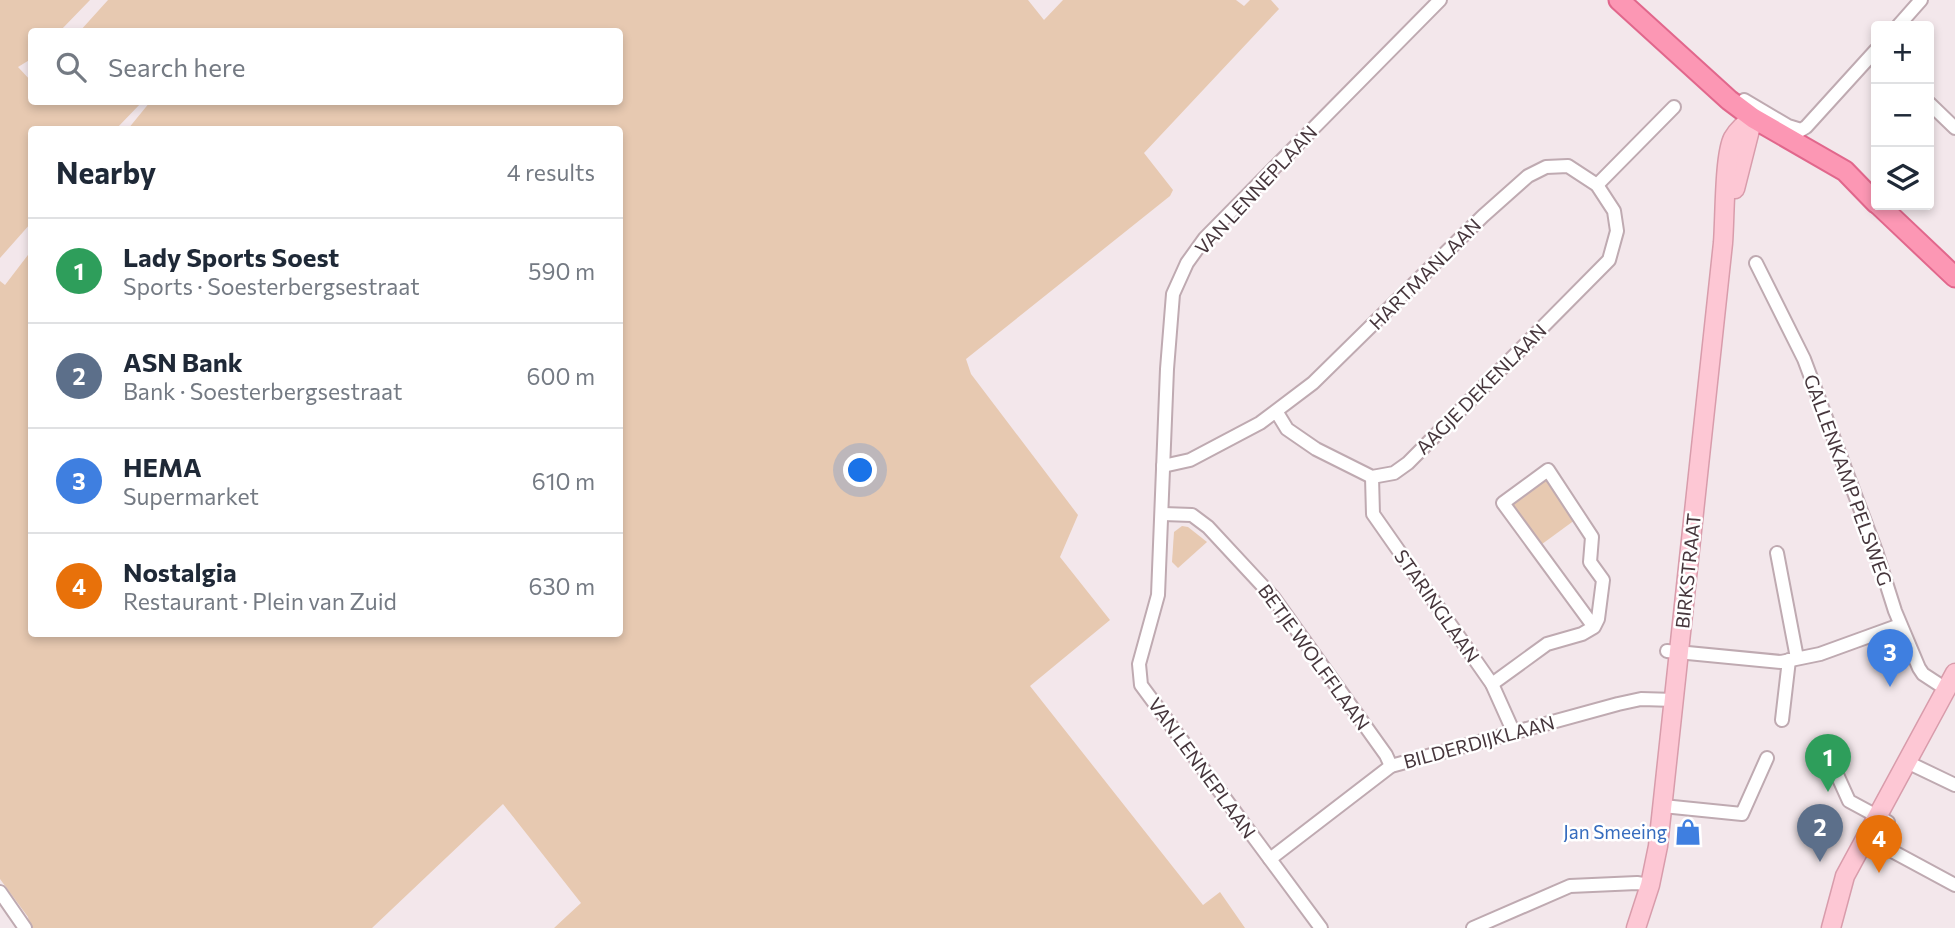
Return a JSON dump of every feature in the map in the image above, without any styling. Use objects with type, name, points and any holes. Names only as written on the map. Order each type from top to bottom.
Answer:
[{"type":"main road","points":[[1619,0],[1683,60],[1707,97],[1721,110],[1871,199]]},
{"type":"main road","name":"BIRKSTRAAT","points":[[1636,928],[1650,885],[1658,846],[1675,701],[1673,652],[1726,212],[1738,181],[1748,124]]},
{"type":"main road","points":[[1884,210],[1955,277]]},
{"type":"main road","points":[[1831,928],[1845,876],[1866,837],[1882,819],[1907,762],[1955,673]]},
{"type":"street","name":"VAN LENNEPLAAN","points":[[1321,928],[1141,685],[1139,664],[1158,595],[1173,294],[1187,263],[1205,238],[1440,0]]},
{"type":"street","points":[[1902,21],[1921,0]]},
{"type":"street","points":[[1710,70],[1758,110],[1796,129],[1806,127],[1871,57]]},
{"type":"street","points":[[1597,185],[1674,107]]},
{"type":"street","points":[[1934,108],[1955,128]]},
{"type":"street","name":"HARTMANLAAN","points":[[1163,466],[1190,460],[1260,423],[1313,383],[1483,216],[1528,176],[1546,167],[1568,166],[1597,185]]},
{"type":"street","name":"AAGJE DEKENLAAN","points":[[1372,477],[1394,473],[1408,463],[1609,260],[1617,231],[1614,211],[1597,185]]},
{"type":"street","name":"GALLENKAMP PELSWEG","points":[[1756,263],[1804,359],[1877,551],[1900,625],[1921,671],[1946,689]]},
{"type":"street","points":[[1276,411],[1287,429],[1316,449],[1372,477]]},
{"type":"street","points":[[1492,684],[1547,644],[1582,635],[1594,627],[1598,619],[1603,580],[1590,562],[1592,537],[1548,470],[1503,503],[1594,627]]},
{"type":"street","name":"STARINGLAAN","points":[[1372,477],[1373,514],[1492,684],[1514,733]]},
{"type":"street","name":"BETJE WOLFFLAAN","points":[[1163,514],[1192,514],[1208,527],[1273,597],[1386,755],[1391,766]]},
{"type":"street","points":[[1777,553],[1793,659],[1782,720]]},
{"type":"street","points":[[1673,652],[1781,662],[1819,654],[1900,625]]},
{"type":"street","name":"BILDERDIJKLAAN","points":[[1270,859],[1391,766],[1641,699],[1675,701]]},
{"type":"street","points":[[1825,748],[1849,802],[1882,819]]},
{"type":"street","points":[[1663,806],[1742,814],[1767,758]]},
{"type":"street","points":[[1907,762],[1955,785]]},
{"type":"street","points":[[1866,837],[1955,885]]},
{"type":"street","points":[[1473,928],[1570,886],[1637,883],[1650,885]]},
{"type":"street","points":[[0,892],[24,928]]},
{"type":"shaded area","points":[[0,0],[90,0],[63,28],[28,28],[28,61],[18,67],[28,78],[28,105],[139,105],[119,126],[28,126],[28,226],[0,258]]},
{"type":"shaded area","points":[[108,0],[1028,0],[1044,20],[1063,0],[1236,0],[1244,6],[1250,0],[1271,0],[1279,9],[1144,153],[1173,190],[1170,196],[966,359],[971,374],[1078,515],[1060,557],[1110,620],[1030,686],[1203,905],[1220,892],[1245,928],[554,928],[581,903],[503,804],[372,928],[30,928],[28,917],[0,879],[0,281],[5,285],[28,255],[28,637],[623,637],[623,126],[130,126],[148,105],[623,105],[623,28],[83,28]]},
{"type":"shaded area","points":[[1547,475],[1579,517],[1538,547],[1508,504]]},
{"type":"shaded area","points":[[1182,526],[1188,527],[1207,542],[1178,568],[1172,562],[1174,532]]},
{"type":"place","name":"HEMA","points":[[1890,687]]},
{"type":"place","name":"Lady Sports Soest","points":[[1828,792]]},
{"type":"place","name":"Jan Smeeing","points":[[1688,832]]},
{"type":"place","name":"ASN Bank","points":[[1820,862]]},
{"type":"place","name":"Nostalgia","points":[[1879,873]]}]
